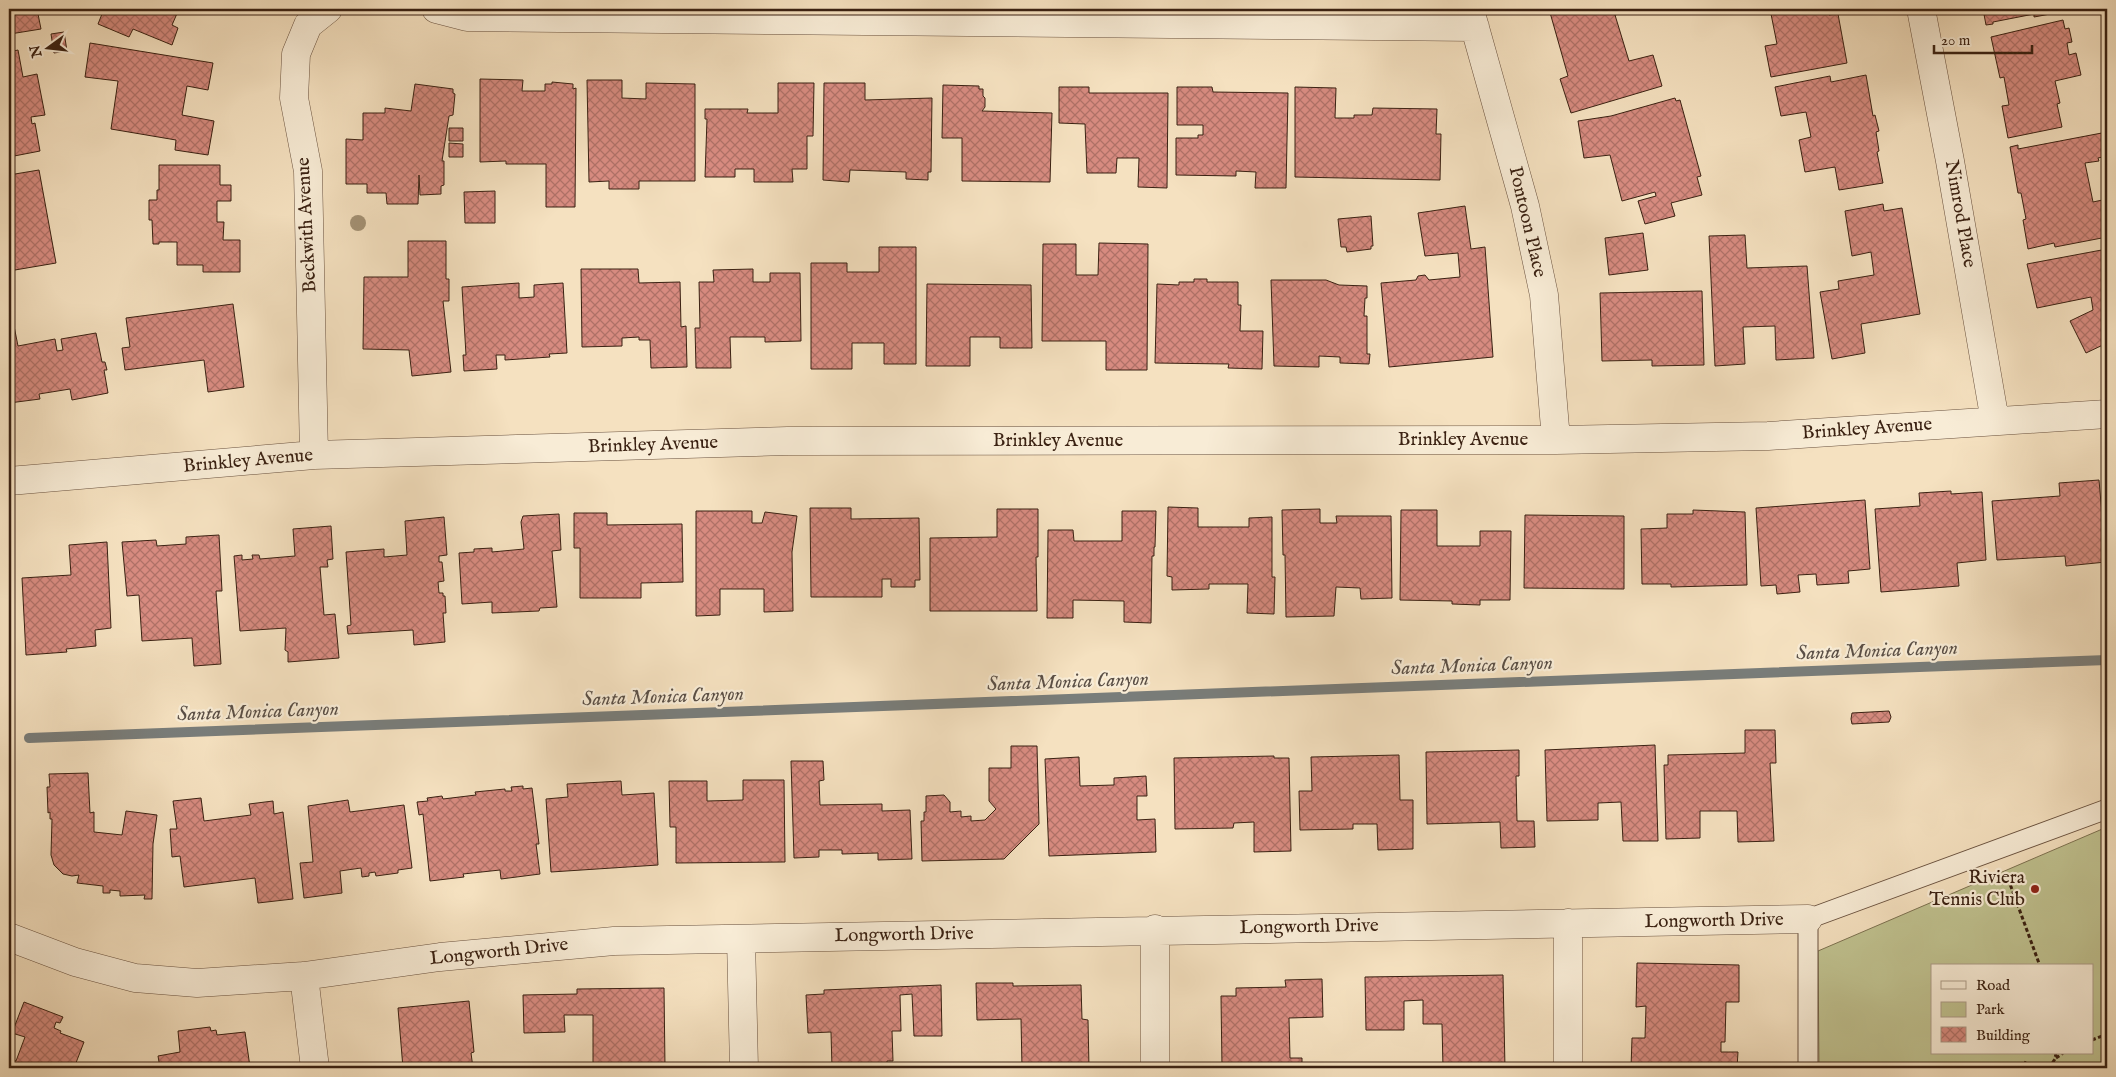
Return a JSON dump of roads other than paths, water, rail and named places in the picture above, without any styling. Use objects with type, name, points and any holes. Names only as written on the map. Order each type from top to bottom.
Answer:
[{"type":"street","name":"Beckwith Avenue","points":[[314,455],[308,171],[294,98],[294,89],[296,54],[308,24],[328,9]]},
{"type":"street","points":[[436,9],[467,17],[1473,18]]},
{"type":"street","name":"Nimrod Place","points":[[1921,9],[1950,161],[1995,420]]},
{"type":"street","name":"Pontoon Place","points":[[1473,18],[1525,206],[1544,295],[1556,440]]},
{"type":"street","name":"Brinkley Avenue","points":[[9,481],[314,455],[777,442],[1556,440],[1768,436],[2107,414]]},
{"type":"street","name":"Longworth Drive","points":[[9,937],[75,962],[134,978],[197,983],[304,976],[440,957],[614,941],[1808,919]]},
{"type":"street","points":[[1568,924],[1568,1068]]},
{"type":"street","points":[[1155,1068],[1156,930]]},
{"type":"street","points":[[741,939],[744,1068]]},
{"type":"street","points":[[304,976],[315,1068]]},
{"type":"lane","points":[[1808,1068],[1808,919],[2107,808]]},
{"type":"waterway","name":"Santa Monica Canyon","points":[[29,738],[2107,660]]},
{"type":"place","name":"Riviera Tennis Club","points":[[2035,889]]}]
